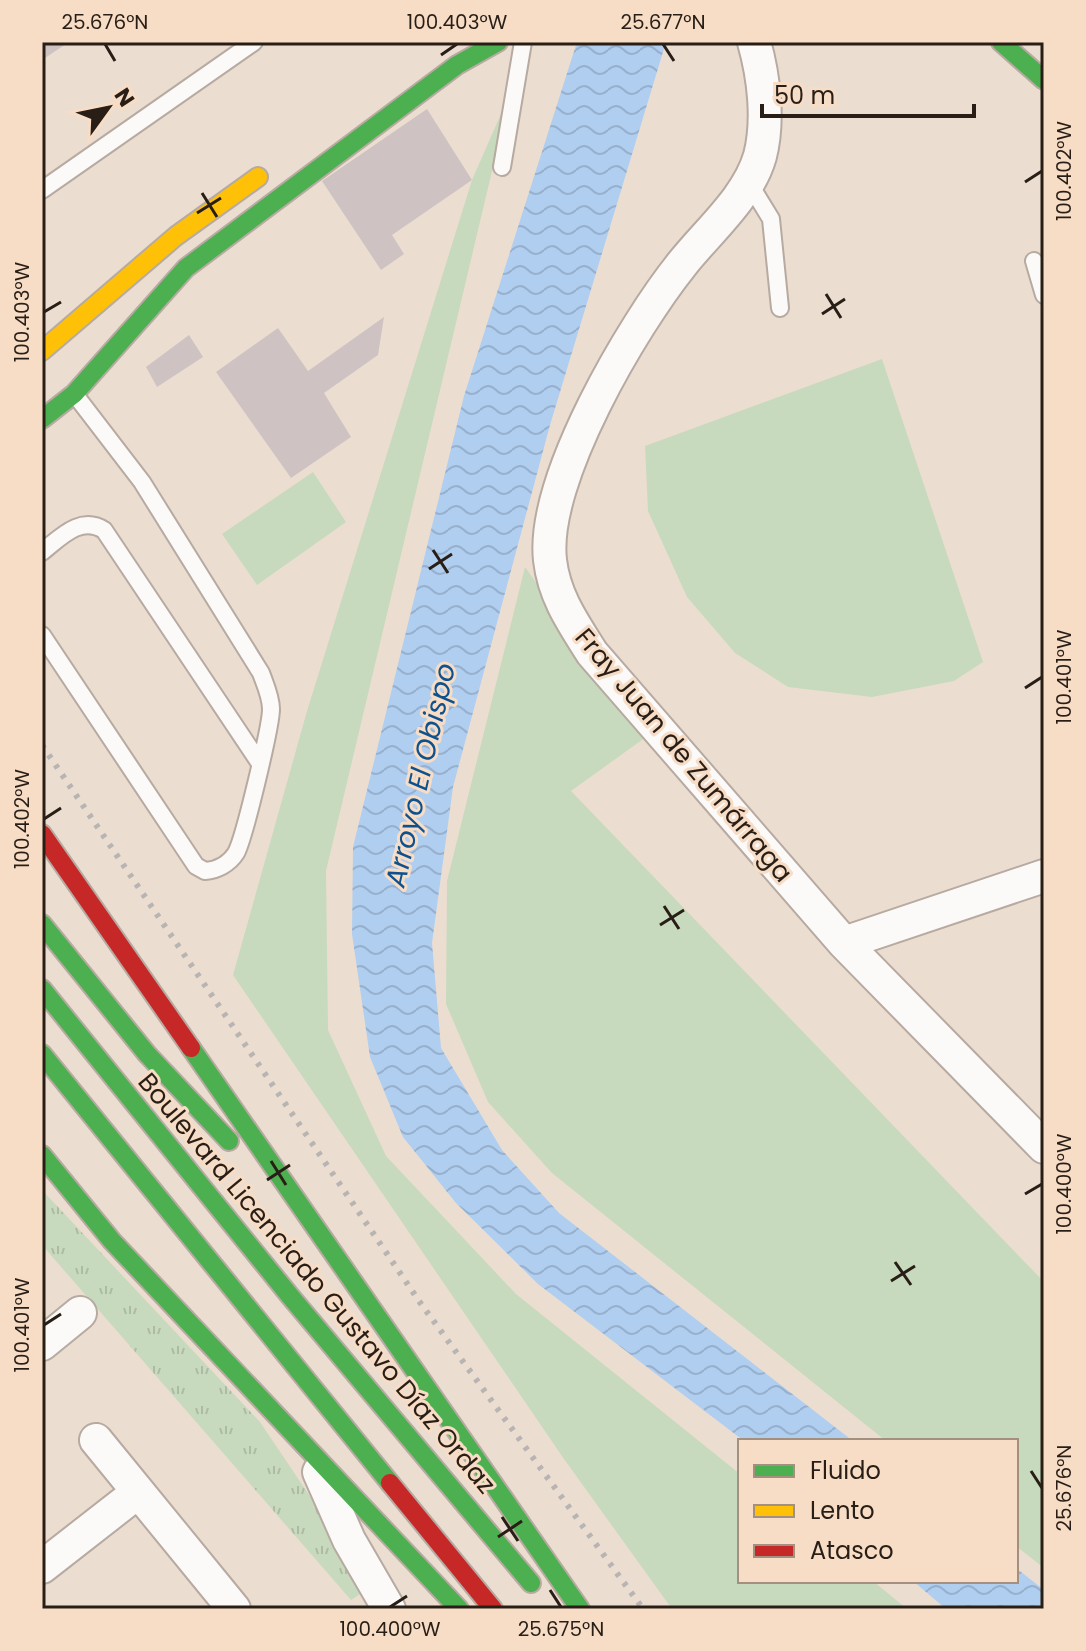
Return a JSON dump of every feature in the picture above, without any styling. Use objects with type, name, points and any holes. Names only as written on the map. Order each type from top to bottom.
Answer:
[{"type":"main road","points":[[42,419],[74,394],[186,268],[457,65],[498,42]]},
{"type":"main road","points":[[1001,42],[1044,80]]},
{"type":"main road","points":[[42,351],[176,236],[278,162]]},
{"type":"main road","points":[[42,834],[580,1609]]},
{"type":"main road","points":[[42,924],[102,1001],[179,1090],[304,1211]]},
{"type":"main road","name":"Boulevard Licenciado Gustavo Díaz Ordaz","points":[[42,989],[290,1296],[544,1598]]},
{"type":"main road","points":[[42,1054],[493,1609]]},
{"type":"main road","points":[[42,1155],[112,1241],[459,1609]]},
{"type":"street","name":"Fray Juan de Zumárraga","points":[[754,42],[760,61],[765,120],[760,156],[749,183],[657,295],[623,350],[577,445],[553,511],[550,559],[561,604],[592,653],[844,943],[1044,1147]]},
{"type":"street","points":[[844,943],[1044,876]]},
{"type":"street","points":[[42,1344],[80,1313]]},
{"type":"street","points":[[96,1440],[234,1609]]},
{"type":"street","points":[[310,1450],[349,1540],[389,1609]]},
{"type":"street","points":[[42,1567],[138,1492]]},
{"type":"lane","points":[[42,190],[254,42]]},
{"type":"lane","points":[[502,167],[523,42]]},
{"type":"lane","points":[[749,183],[771,219],[780,308]]},
{"type":"lane","points":[[1034,261],[1044,295]]},
{"type":"lane","points":[[42,635],[196,866],[215,870],[235,856],[243,838],[271,709],[261,673],[142,482],[74,394]]},
{"type":"lane","points":[[42,552],[77,527],[95,525],[104,530],[259,762]]},
{"type":"green space","points":[[511,91],[326,871],[328,1030],[386,1156],[516,1294],[738,1472],[738,1583],[875,1583],[907,1609],[672,1609],[564,1459],[233,975],[307,711],[472,180]]},
{"type":"green space","points":[[882,359],[983,662],[954,681],[872,697],[788,687],[735,653],[687,597],[648,511],[645,446]]},
{"type":"green space","points":[[313,472],[346,522],[257,585],[222,534]]},
{"type":"green space","points":[[525,567],[646,737],[571,791],[1044,1282],[1044,1568],[1018,1548],[1018,1439],[884,1439],[552,1173],[488,1102],[446,1004],[447,881]]},
{"type":"green space","points":[[42,1190],[260,1422],[371,1587],[351,1600],[42,1245]]},
{"type":"water","name":"Arroyo El Obispo","points":[[577,42],[666,42],[550,425],[453,787],[432,943],[441,1048],[502,1150],[559,1213],[850,1439],[741,1439],[538,1284],[456,1203],[403,1137],[370,1057],[352,934],[353,847],[464,396]]},
{"type":"water","points":[[1018,1570],[1044,1590],[1044,1609],[946,1609],[915,1583],[1018,1583]]},
{"type":"building","points":[[42,42],[69,42],[42,60]]},
{"type":"building","points":[[427,109],[472,180],[392,235],[404,254],[381,270],[322,181]]},
{"type":"building","points":[[384,317],[378,355],[324,393],[351,437],[291,478],[216,372],[278,328],[308,371]]},
{"type":"building","points":[[189,335],[203,357],[157,387],[146,367]]},
{"type":"railway","points":[[42,745],[419,1301],[643,1609]]},
{"type":"traffic: fast","points":[[42,419],[74,394],[186,268],[457,65],[498,42]]},
{"type":"traffic: fast","points":[[1001,42],[1044,80]]},
{"type":"traffic: fast","points":[[42,924],[147,1054],[229,1141]]},
{"type":"traffic: fast","points":[[42,989],[290,1296],[531,1583]]},
{"type":"traffic: fast","points":[[191,1048],[580,1609]]},
{"type":"traffic: fast","points":[[42,1054],[390,1483]]},
{"type":"traffic: fast","points":[[42,1155],[112,1241],[459,1609]]},
{"type":"traffic: slow","points":[[42,351],[176,236],[258,177]]},
{"type":"traffic: jam","points":[[42,834],[191,1048]]},
{"type":"traffic: jam","points":[[390,1483],[493,1609]]}]
